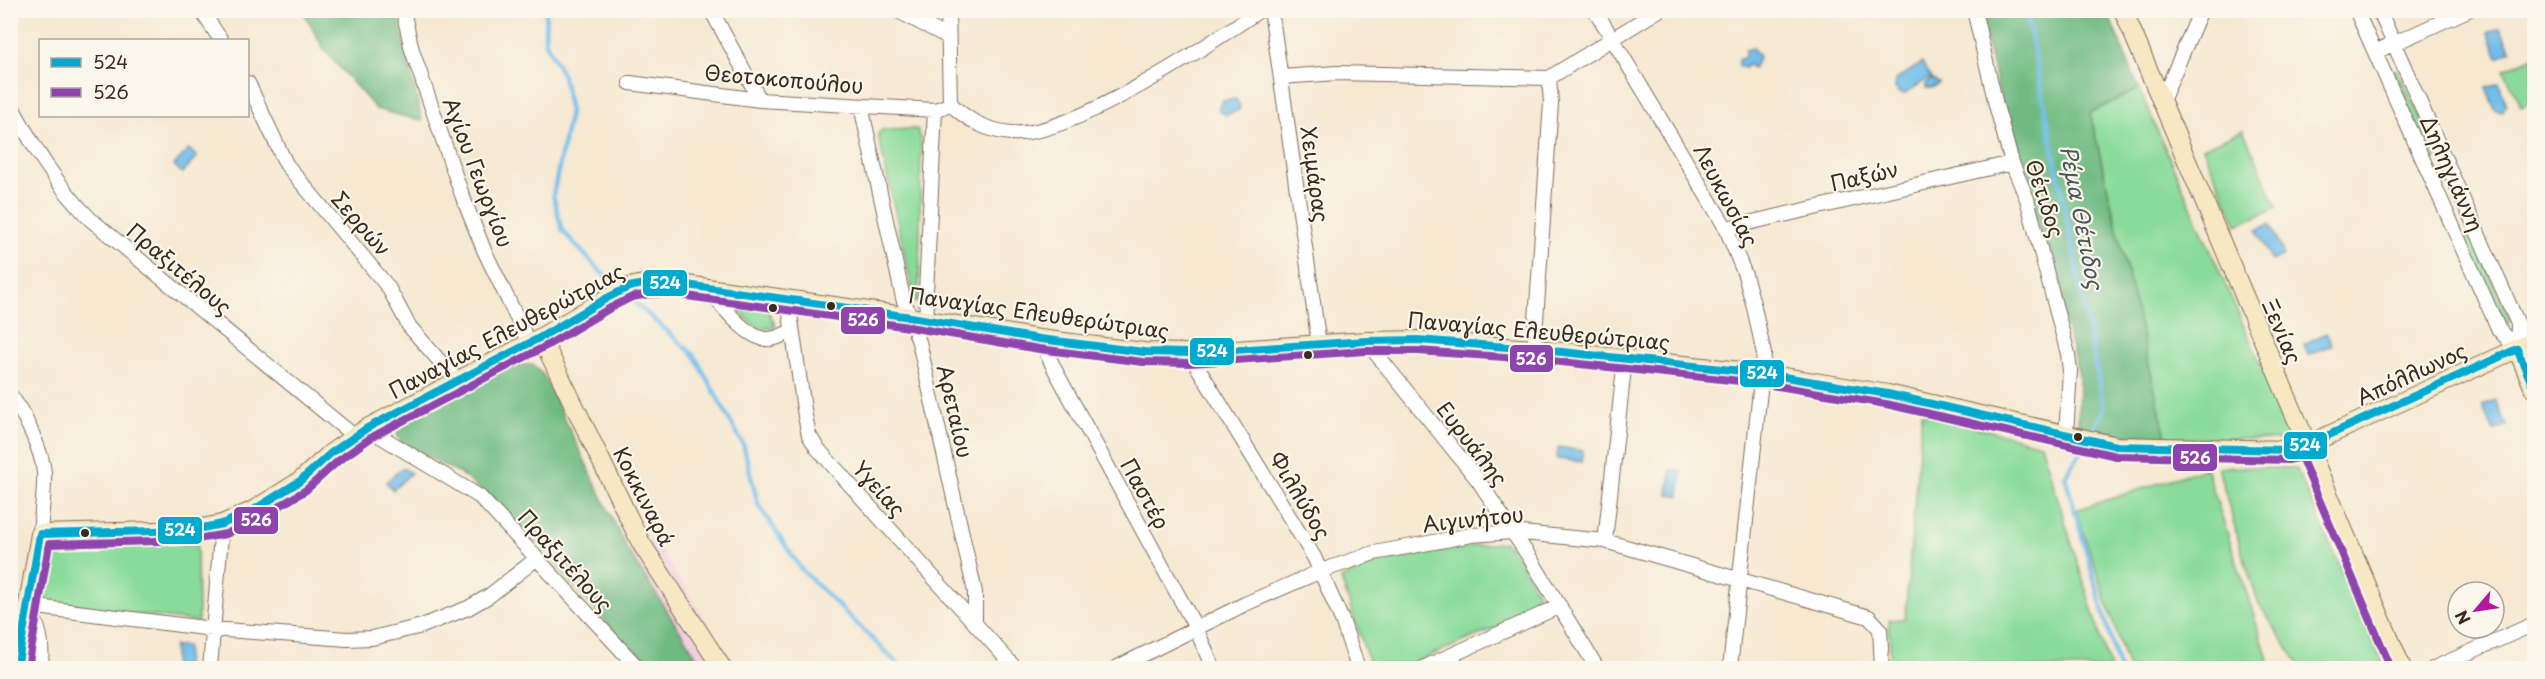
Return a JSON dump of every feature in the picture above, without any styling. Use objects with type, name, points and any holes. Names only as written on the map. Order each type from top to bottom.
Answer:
[{"type":"street","points":[[201,10],[220,39]]},
{"type":"street","name":"Αγίου Γεωργίου","points":[[403,10],[412,50],[462,195],[484,250],[535,340]]},
{"type":"street","points":[[711,10],[760,100]]},
{"type":"street","points":[[896,10],[948,37]]},
{"type":"street","points":[[948,10],[950,104],[963,116],[981,125],[1011,134],[1030,132],[1086,114],[1126,93],[1260,10]]},
{"type":"street","name":"Χειμάρας","points":[[1271,10],[1319,345]]},
{"type":"street","name":"Λευκωσίας","points":[[1595,10],[1726,228],[1745,275],[1764,354],[1760,373],[1730,669]]},
{"type":"street","points":[[1281,77],[1337,73],[1549,78],[1659,10]]},
{"type":"street","name":"Θέτιδος","points":[[1974,10],[2012,163],[2027,199],[2068,354],[2070,371],[2066,435]]},
{"type":"street","name":"Ξενίας","points":[[2123,10],[2402,669]]},
{"type":"street","points":[[2162,101],[2201,10]]},
{"type":"street","name":"Δηληγιάννη","points":[[2356,10],[2499,330],[2517,349],[2535,389]]},
{"type":"street","name":"Δηληγιάννη","points":[[2379,10],[2518,324],[2517,349]]},
{"type":"street","points":[[2375,52],[2468,10]]},
{"type":"street","points":[[1534,349],[1551,103],[1549,78]]},
{"type":"street","name":"Θεοτοκοπούλου","points":[[630,83],[760,100],[935,110]]},
{"type":"street","name":"Σερρών","points":[[249,85],[286,164],[367,260],[388,287],[409,326],[458,382]]},
{"type":"street","name":"Πραξιτέλους","points":[[10,104],[41,161],[70,199],[90,219],[360,432],[480,497],[638,669]]},
{"type":"street","points":[[935,110],[950,104]]},
{"type":"street","name":"Αρεταίου","points":[[861,106],[903,298],[919,319],[975,592],[975,622]]},
{"type":"street","name":"Αρεταίου","points":[[919,319],[926,292],[935,110]]},
{"type":"street","name":"Παξών","points":[[1726,228],[2012,163]]},
{"type":"street","points":[[2442,204],[2461,195]]},
{"type":"street","name":"Παναγίας Ελευθερώτριας","points":[[40,534],[192,530],[222,524],[252,511],[293,486],[360,432],[458,382],[629,286],[648,283],[673,283],[1040,339],[1144,352],[1189,353],[1366,341],[1418,340],[1534,349],[1760,373],[1888,394],[2117,446],[2288,450],[2307,445]]},
{"type":"street","points":[[706,288],[757,338],[769,340],[792,331]]},
{"type":"street","name":"Υγείας","points":[[788,300],[809,435],[817,448],[1015,669]]},
{"type":"street","name":"Παστέρ","points":[[1040,339],[1196,628],[1214,669]]},
{"type":"street","name":"Κοκκιναρά","points":[[535,340],[641,543],[722,669]]},
{"type":"street","name":"Ευρυάλης","points":[[1366,341],[1478,480],[1560,606],[1597,669]]},
{"type":"street","name":"Απόλλωνος","points":[[2307,445],[2535,341]]},
{"type":"street","name":"Φιλλύδος","points":[[1189,353],[1300,531],[1321,571],[1342,620],[1358,669]]},
{"type":"street","points":[[1605,541],[1625,359]]},
{"type":"street","points":[[10,395],[27,424],[42,462],[44,474],[40,534],[17,669]]},
{"type":"street","points":[[210,669],[222,524]]},
{"type":"street","name":"Αιγινήτου","points":[[1116,669],[1196,628],[1321,571],[1374,553],[1472,535],[1512,532],[1605,541],[1869,617],[1880,629],[1882,669]]},
{"type":"street","points":[[28,606],[212,629],[347,639],[398,633],[468,608],[489,596],[536,559]]},
{"type":"street","points":[[28,606],[43,644],[41,669]]},
{"type":"street","points":[[1424,669],[1560,606]]},
{"type":"street","points":[[2434,669],[2535,624]]},
{"type":"shaded area","points":[[653,538],[735,668],[705,668],[628,551]]},
{"type":"green space","points":[[303,11],[397,11],[422,121],[376,109],[324,50]]},
{"type":"green space","points":[[1979,11],[2107,11],[2139,89],[2090,113],[2166,438],[2113,434],[2078,425],[2079,375],[2022,167],[2013,150]]},
{"type":"green space","points":[[2534,57],[2534,101],[2521,107],[2504,70]]},
{"type":"green space","points":[[2398,70],[2437,156],[2434,161],[2430,159],[2392,73]]},
{"type":"green space","points":[[2139,89],[2291,433],[2286,440],[2166,438],[2090,112]]},
{"type":"green space","points":[[917,129],[921,139],[919,302],[915,302],[878,134],[882,130]]},
{"type":"green space","points":[[2243,130],[2277,207],[2237,225],[2203,148]]},
{"type":"green space","points":[[2472,236],[2510,320],[2507,325],[2501,323],[2464,239]]},
{"type":"green space","points":[[735,306],[768,311],[776,326],[763,329],[753,325]]},
{"type":"green space","points":[[514,364],[533,365],[544,376],[628,551],[704,668],[648,668],[497,503],[462,475],[400,440],[397,433],[401,423]]},
{"type":"green space","points":[[1922,413],[2041,444],[2110,668],[1891,668],[1889,620],[1905,619]]},
{"type":"green space","points":[[2218,467],[2296,468],[2385,668],[2301,668],[2259,604]]},
{"type":"green space","points":[[2206,468],[2270,665],[2259,668],[2128,668],[2076,510]]},
{"type":"green space","points":[[1504,542],[1518,557],[1545,607],[1401,668],[1371,668],[1341,579],[1375,563]]},
{"type":"green space","points":[[197,543],[198,622],[43,602],[39,599],[47,554],[51,548],[60,545]]},
{"type":"water","points":[[2500,28],[2511,51],[2498,57],[2488,33]]},
{"type":"water","points":[[1753,48],[1759,57],[1753,68],[1748,64],[1745,68],[1738,66],[1738,60],[1745,57],[1745,50]]},
{"type":"water","points":[[1922,63],[1933,80],[1939,83],[1932,88],[1926,88],[1926,83],[1931,80],[1929,78],[1905,94],[1899,93],[1895,88],[1896,80]]},
{"type":"water","points":[[2499,83],[2506,105],[2502,112],[2495,110],[2486,87]]},
{"type":"water","points":[[1236,99],[1240,106],[1239,110],[1226,115],[1218,110],[1222,101]]},
{"type":"water","points":[[189,149],[197,157],[182,173],[174,165]]},
{"type":"water","points":[[2270,224],[2284,255],[2272,261],[2257,230]]},
{"type":"water","points":[[2326,333],[2332,345],[2308,355],[2304,344]]},
{"type":"water","points":[[2495,400],[2506,425],[2494,431],[2482,406]]},
{"type":"water","points":[[1558,447],[1583,451],[1582,462],[1557,459]]},
{"type":"water","points":[[402,468],[411,473],[393,490],[386,482]]},
{"type":"water","points":[[1671,470],[1682,471],[1679,496],[1668,495]]},
{"type":"water","points":[[174,646],[187,646],[186,668],[174,668]]},
{"type":"waterway","points":[[546,10],[545,41],[563,76],[570,112],[553,195],[562,230],[619,288]]},
{"type":"waterway","name":"Ρέμα Θέτιδος","points":[[2026,10],[2104,409],[2094,428]]},
{"type":"waterway","points":[[625,294],[694,355],[743,444],[758,504],[801,569],[902,668]]},
{"type":"waterway","name":"Ρέμα Θέτιδος","points":[[2083,448],[2065,476],[2119,668]]},
{"type":"transit line","name":"524","points":[[17,668],[40,534],[192,530],[222,524],[252,511],[300,481],[331,453],[367,428],[541,337],[607,298],[629,287],[648,283],[673,283],[911,317],[1040,339],[1144,352],[1189,353],[1366,341],[1418,340],[1534,349],[1760,373],[1888,394],[2117,446],[2288,450],[2307,445],[2517,349],[2534,389]]},
{"type":"transit line","name":"526","points":[[28,668],[49,544],[192,540],[226,534],[257,520],[306,490],[338,461],[372,437],[546,346],[612,307],[632,297],[649,294],[672,294],[909,327],[1039,349],[1143,362],[1190,363],[1366,351],[1418,351],[1533,359],[1759,383],[1886,404],[2116,456],[2288,460],[2301,457],[2391,668]]}]
